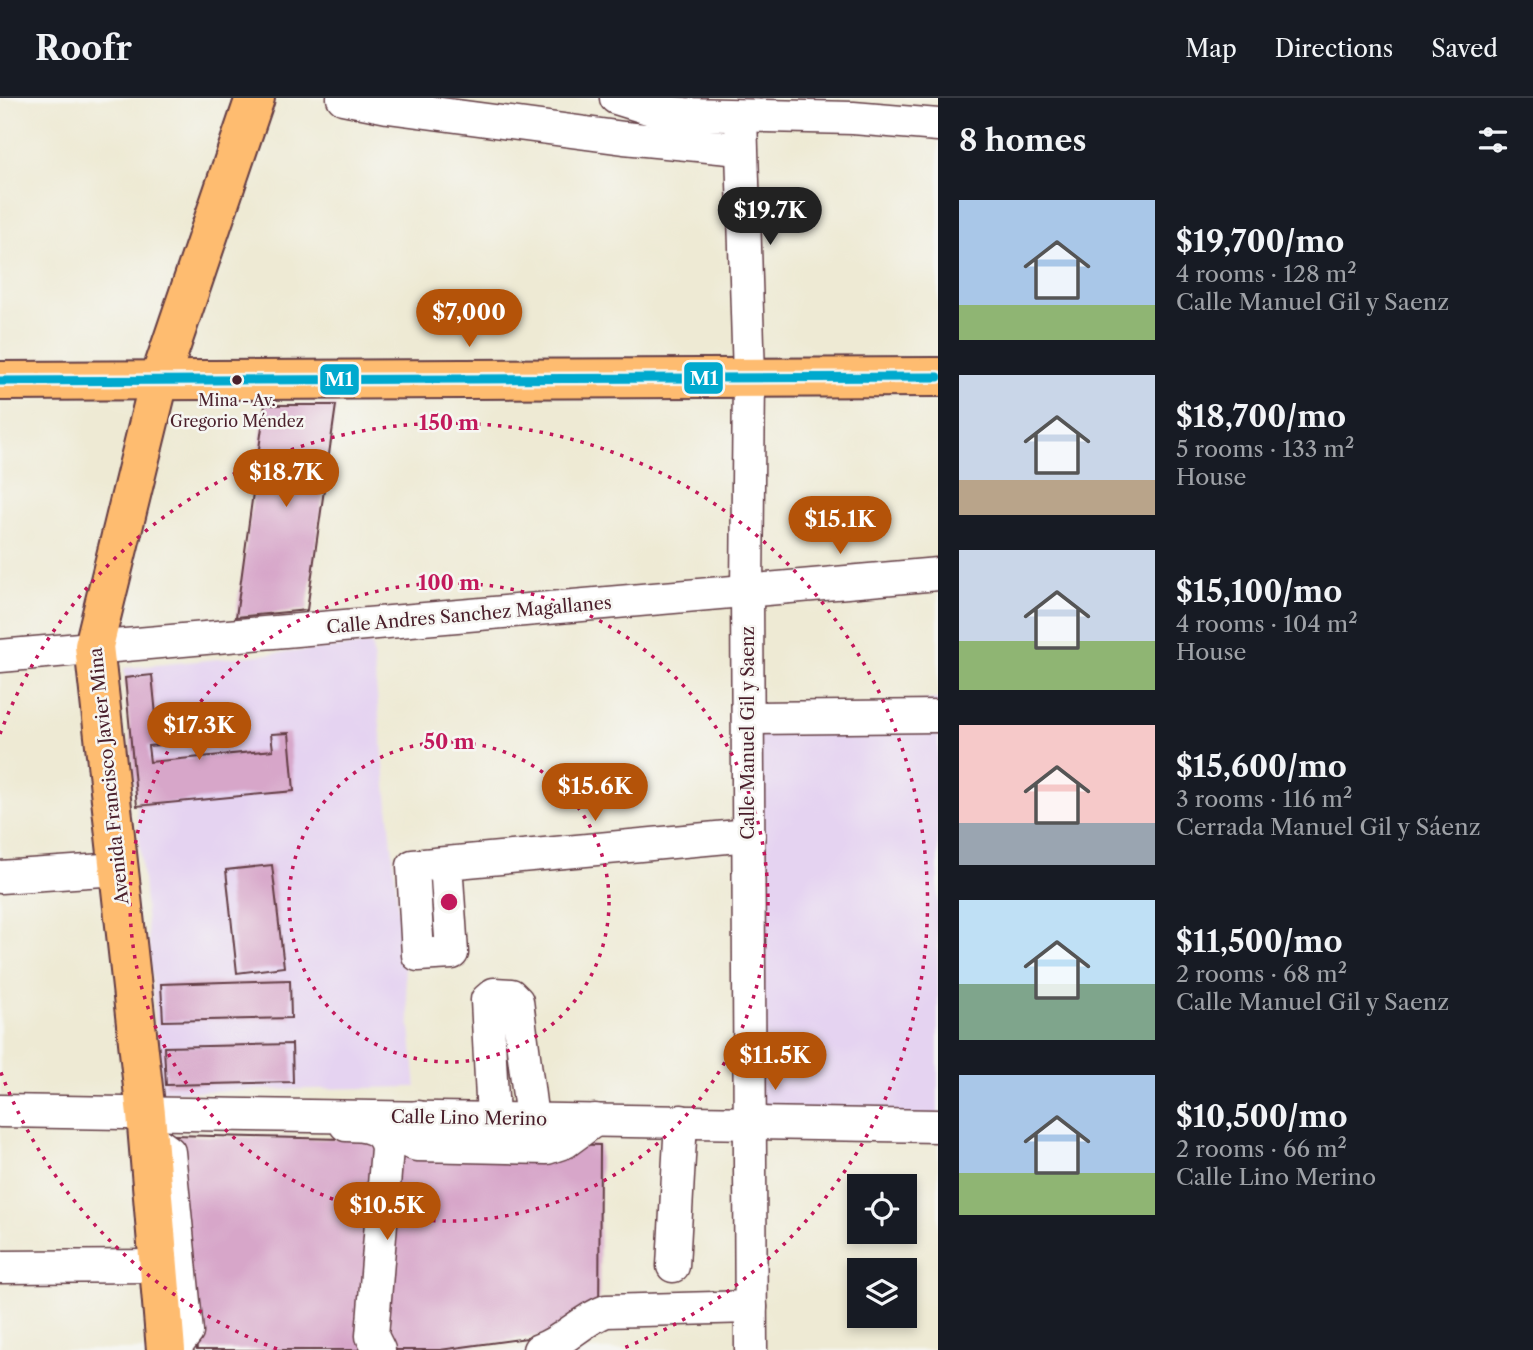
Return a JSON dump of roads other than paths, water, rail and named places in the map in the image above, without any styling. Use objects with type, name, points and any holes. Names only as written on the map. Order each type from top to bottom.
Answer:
[{"type":"main road","name":"Avenida Francisco Javier Mina","points":[[166,1350],[147,1125],[94,646],[159,381],[255,98]]},
{"type":"main road","points":[[0,381],[938,377]]},
{"type":"street","points":[[343,98],[388,107],[630,139],[740,149]]},
{"type":"street","points":[[630,139],[626,102],[661,112],[741,117],[853,118],[938,125]]},
{"type":"street","name":"Calle Manuel Gil y Saenz","points":[[741,117],[749,377],[747,591],[751,1350]]},
{"type":"street","name":"Calle Andres Sanchez Magallanes","points":[[0,656],[938,574]]},
{"type":"street","points":[[748,718],[938,716]]},
{"type":"street","points":[[446,863],[749,835]]},
{"type":"street","points":[[0,877],[118,869]]},
{"type":"street","points":[[493,1118],[487,1000],[494,995],[511,995],[517,1001],[532,1119]]},
{"type":"street","name":"Calle Lino Merino","points":[[0,1111],[147,1125],[418,1117],[938,1126]]},
{"type":"street","points":[[418,1117],[408,1120],[402,1130],[408,1143],[547,1148],[565,1142],[595,1120]]},
{"type":"street","points":[[673,1266],[681,1121]]},
{"type":"street","points":[[147,1125],[169,1153],[187,1332],[173,1350]]},
{"type":"street","points":[[147,1125],[357,1125],[370,1127],[381,1134],[386,1140],[387,1149],[372,1336],[379,1350]]},
{"type":"street","points":[[0,1267],[159,1266]]},
{"type":"street","points":[[539,1350],[562,1339],[591,1317],[606,1311],[751,1307]]},
{"type":"place","name":"Mina - Av. Gregorio Méndez","points":[[237,380]]}]
